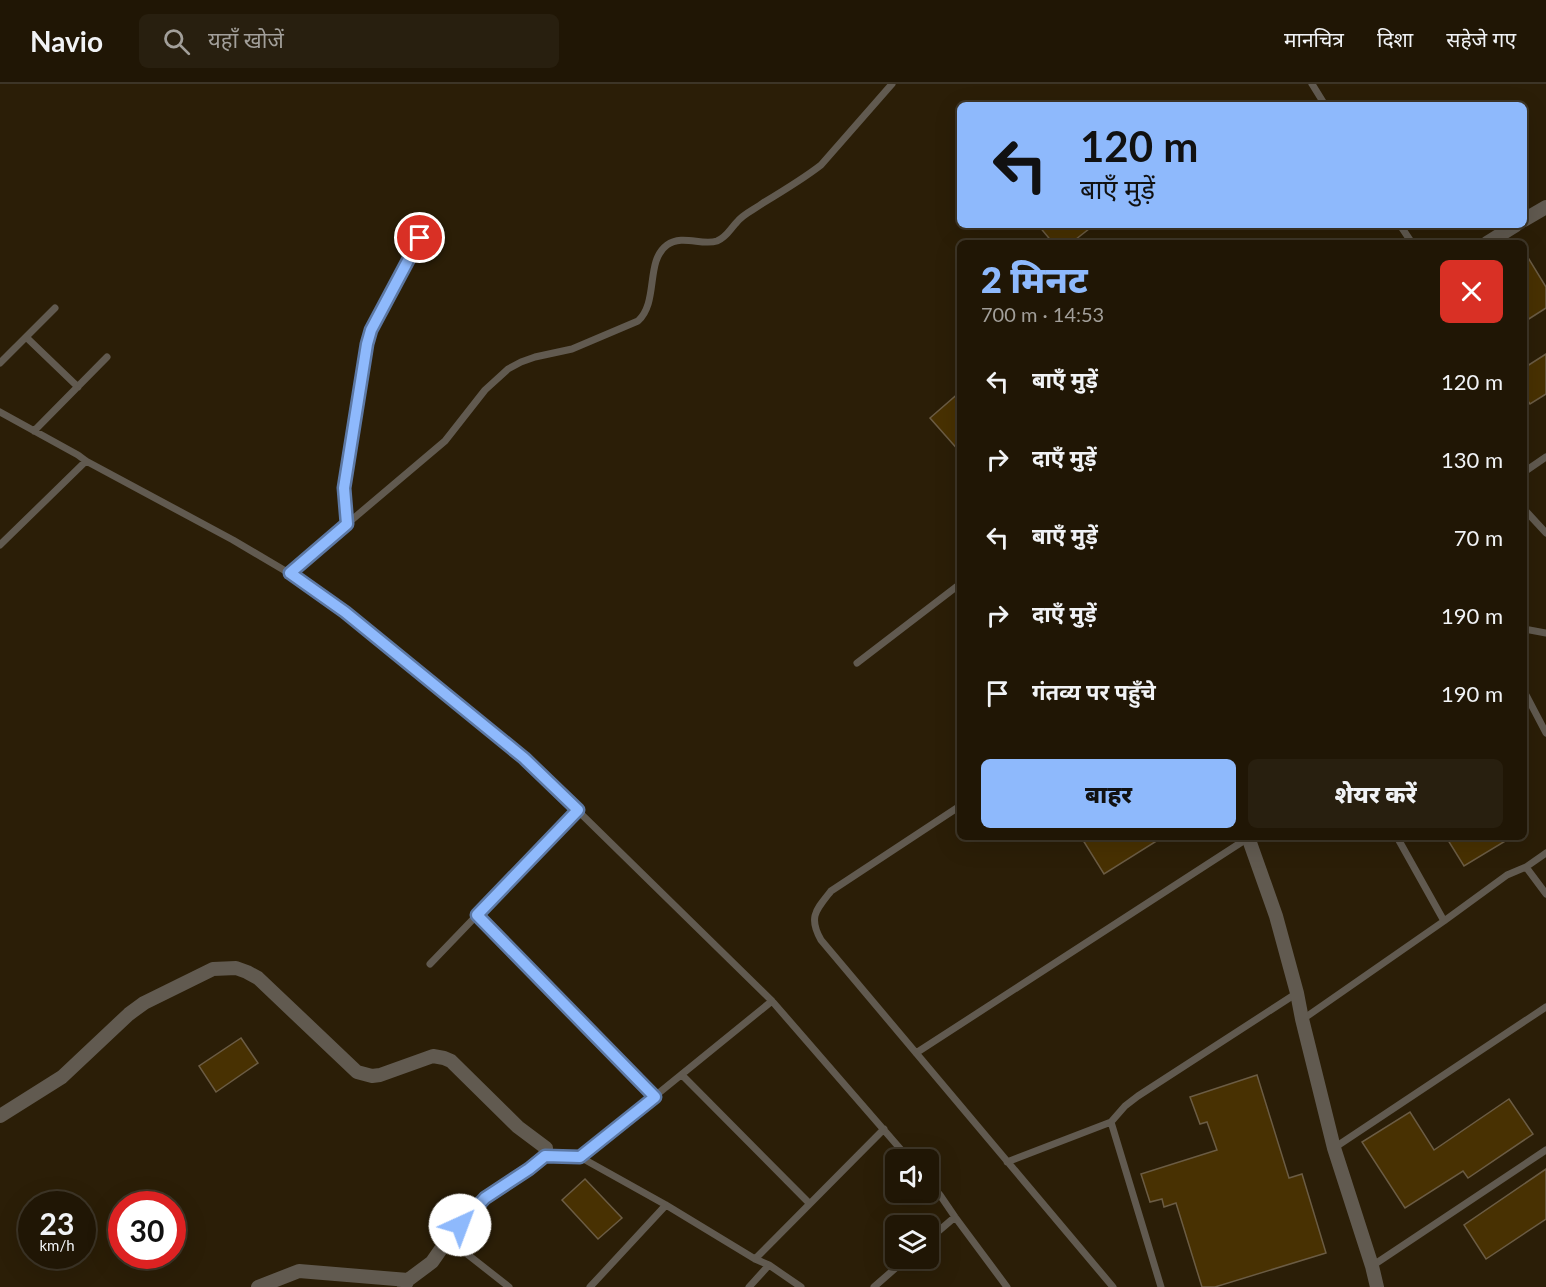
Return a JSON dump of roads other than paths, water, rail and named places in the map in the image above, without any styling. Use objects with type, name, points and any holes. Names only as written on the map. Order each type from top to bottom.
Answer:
[{"type":"street","points":[[1527,218],[1546,207]]},
{"type":"street","points":[[1492,240],[1511,228]]},
{"type":"street","points":[[1249,840],[1276,916],[1334,1148],[1377,1287]]},
{"type":"street","points":[[0,1116],[62,1077],[129,1014],[144,1003],[213,969],[236,968],[258,978],[357,1072],[372,1076],[380,1075],[433,1056],[444,1058],[451,1061],[511,1122],[546,1148],[545,1156],[485,1198],[448,1239],[432,1262],[406,1284],[299,1271],[258,1287]]},
{"type":"lane","points":[[290,573],[445,441],[485,390],[508,369],[535,357],[572,349],[638,321],[644,316],[647,307],[657,258],[666,246],[683,240],[715,242],[723,238],[737,221],[821,165],[892,84]]},
{"type":"lane","points":[[1312,84],[1323,102]]},
{"type":"lane","points":[[347,524],[344,488],[367,344],[371,330],[420,238]]},
{"type":"lane","points":[[0,363],[55,308]]},
{"type":"lane","points":[[26,337],[78,387]]},
{"type":"lane","points":[[34,431],[107,357]]},
{"type":"lane","points":[[0,412],[290,573],[345,612],[524,758],[772,1001],[901,1149]]},
{"type":"lane","points":[[1527,470],[1546,457]]},
{"type":"lane","points":[[0,544],[86,461]]},
{"type":"lane","points":[[1527,512],[1546,533]]},
{"type":"lane","points":[[857,663],[957,586]]},
{"type":"lane","points":[[1527,630],[1546,633]]},
{"type":"lane","points":[[1527,697],[1546,732]]},
{"type":"lane","points":[[957,808],[831,891],[814,916],[814,928],[820,940],[1113,1287]]},
{"type":"lane","points":[[430,964],[578,810]]},
{"type":"lane","points":[[916,1053],[1243,840]]},
{"type":"lane","points":[[1399,840],[1444,921]]},
{"type":"lane","points":[[1302,1019],[1444,921],[1507,874],[1526,867],[1546,853]]},
{"type":"lane","points":[[1526,867],[1546,894]]},
{"type":"lane","points":[[477,915],[655,1097]]},
{"type":"lane","points":[[1007,1162],[1111,1122],[1125,1106],[1138,1096],[1297,993]]},
{"type":"lane","points":[[580,1157],[772,1001]]},
{"type":"lane","points":[[1334,1148],[1546,1007]]},
{"type":"lane","points":[[682,1075],[809,1203]]},
{"type":"lane","points":[[1111,1122],[1161,1287]]},
{"type":"lane","points":[[754,1259],[884,1129]]},
{"type":"lane","points":[[1372,1266],[1546,1150]]},
{"type":"lane","points":[[545,1156],[580,1157],[666,1205],[754,1259],[769,1265],[801,1287]]},
{"type":"lane","points":[[939,1194],[1007,1287]]},
{"type":"lane","points":[[590,1287],[666,1205]]},
{"type":"lane","points":[[939,1231],[955,1217]]},
{"type":"lane","points":[[448,1239],[508,1287]]},
{"type":"lane","points":[[749,1287],[769,1265]]},
{"type":"lane","points":[[874,1287],[894,1269]]}]
